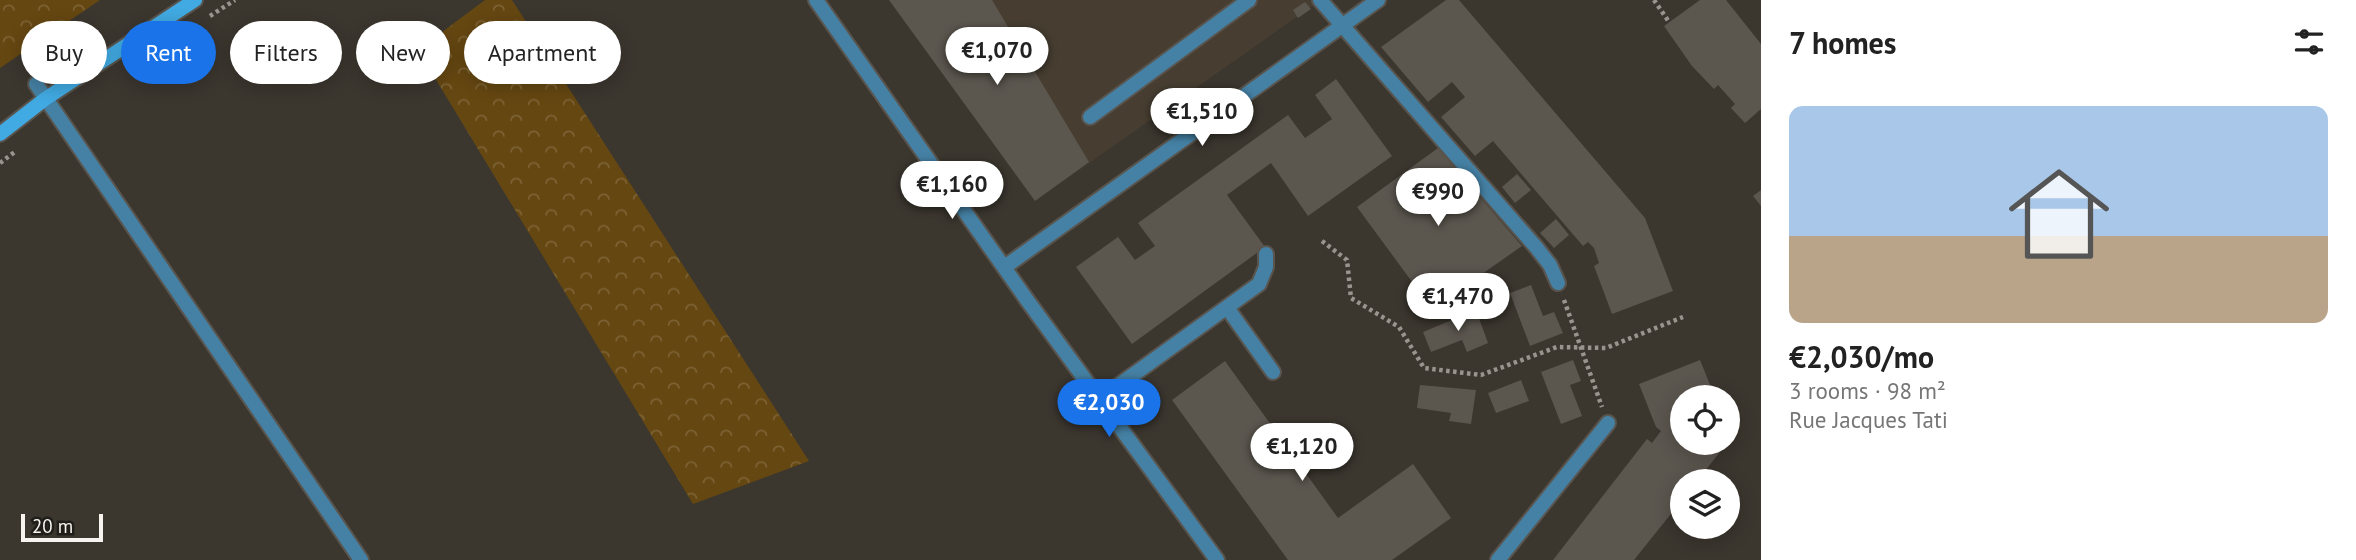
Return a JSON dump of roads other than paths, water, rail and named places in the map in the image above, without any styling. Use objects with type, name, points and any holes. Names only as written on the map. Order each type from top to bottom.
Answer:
[{"type":"main road","points":[[0,134],[46,99],[195,0]]},
{"type":"street","points":[[816,0],[1217,560]]},
{"type":"street","points":[[1090,117],[1249,0]]},
{"type":"street","points":[[1320,0],[1536,247],[1550,265],[1558,283]]},
{"type":"street","points":[[1006,266],[1378,0]]},
{"type":"street","points":[[36,84],[361,560]]},
{"type":"street","points":[[1101,398],[1228,309],[1259,284],[1266,267],[1266,254]]},
{"type":"street","points":[[1228,309],[1273,372]]},
{"type":"street","points":[[1498,560],[1608,424]]}]
